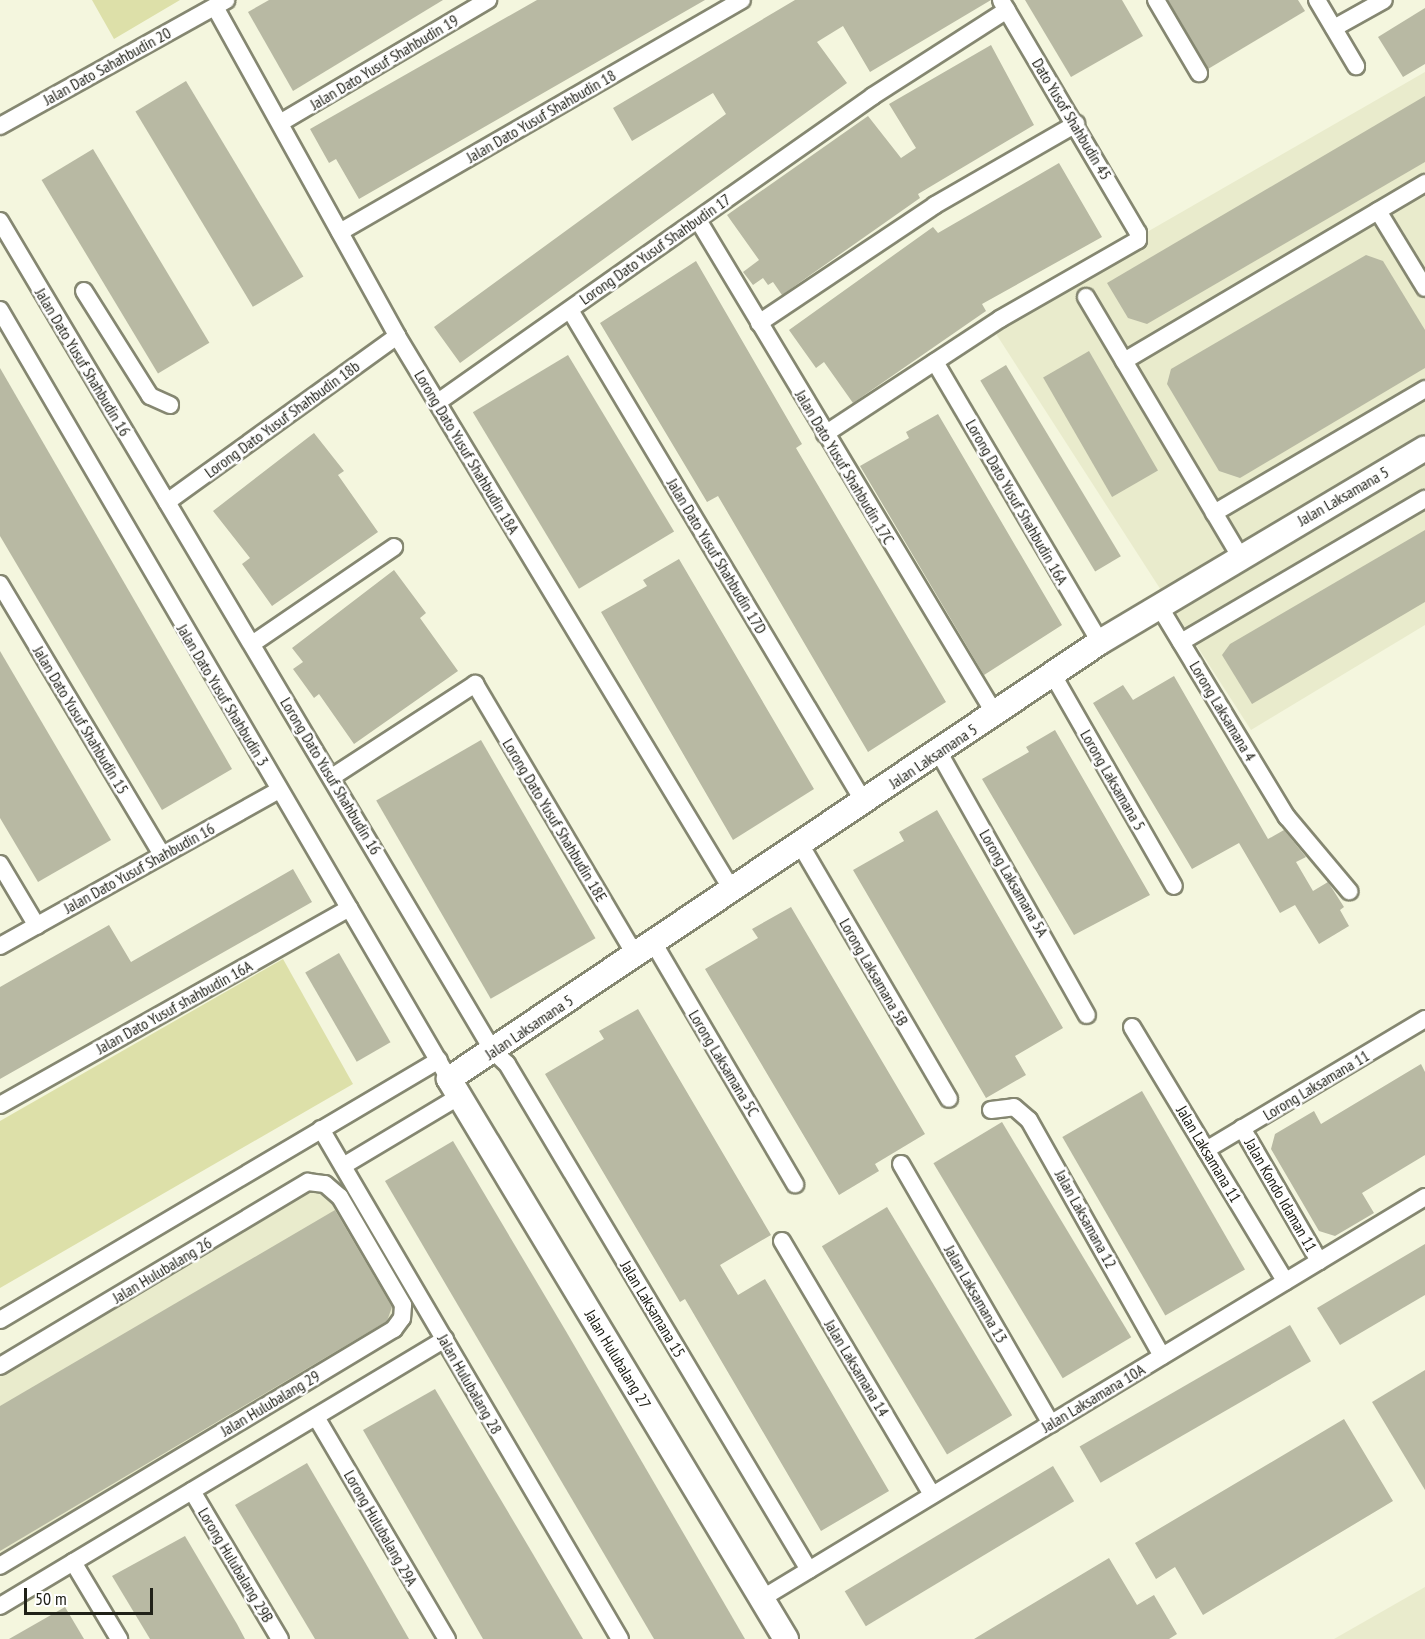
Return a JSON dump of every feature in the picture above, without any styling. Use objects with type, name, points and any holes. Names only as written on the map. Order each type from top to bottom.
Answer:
[{"type":"street","name":"Jalan Dato Yusuf Shahbudin 19","points":[[279,123],[488,0]]},
{"type":"street","name":"Jalan Dato Yusuf Shahbudin 18","points":[[340,232],[742,0]]},
{"type":"street","points":[[1156,0],[1199,73]]},
{"type":"street","points":[[1317,0],[1356,66]]},
{"type":"street","points":[[1334,28],[1384,0]]},
{"type":"street","name":"Lorong Dato Yusuf Shahbudin 18A","points":[[220,3],[279,123],[397,336],[732,890]]},
{"type":"street","name":"Jalan Dato Sahahbudin 20","points":[[0,126],[220,3]]},
{"type":"street","name":"Lorong Dato Yusuf Shahbudin 17","points":[[438,402],[1004,5]]},
{"type":"street","name":"Dato Yusof Shahbudin 45","points":[[935,362],[1000,319],[1138,240],[1138,233],[1076,124],[1004,5]]},
{"type":"street","points":[[759,323],[935,205],[1076,124]]},
{"type":"street","points":[[1124,361],[1425,183]]},
{"type":"street","points":[[1378,211],[1425,288]]},
{"type":"street","name":"Jalan Dato Yusuf Shahbudin 17C","points":[[698,220],[995,714]]},
{"type":"street","name":"Jalan Dato Yusuf Shahbudin 16","points":[[0,221],[167,502]]},
{"type":"street","points":[[84,291],[150,396],[170,405]]},
{"type":"street","points":[[1086,297],[1239,556]]},
{"type":"street","name":"Jalan Dato Yusuf Shahbudin 3","points":[[0,310],[449,1078]]},
{"type":"street","name":"Jalan Dato Yusuf Shahbudin 17D","points":[[570,310],[864,801]]},
{"type":"street","name":"Lorong Dato Yusuf Shahbudin 18b","points":[[167,502],[397,336]]},
{"type":"street","points":[[825,434],[935,362]]},
{"type":"street","name":"Lorong Dato Yusuf Shahbudin 16A","points":[[935,362],[1100,642]]},
{"type":"street","points":[[1214,513],[1425,389]]},
{"type":"street","name":"Jalan Laksamana 5","points":[[449,1078],[493,1051],[1100,642],[1239,556],[1425,448]]},
{"type":"street","points":[[1181,642],[1425,499]]},
{"type":"street","name":"Lorong Dato Yusuf Shahbudin 16","points":[[167,502],[493,1051]]},
{"type":"street","points":[[252,644],[394,547]]},
{"type":"street","name":"Jalan Dato Yusuf Shahbudin 15","points":[[0,584],[162,855]]},
{"type":"street","name":"Lorong Laksamana 4","points":[[1159,606],[1287,817],[1349,891]]},
{"type":"street","name":"Lorong Laksamana 5","points":[[1053,675],[1174,885]]},
{"type":"street","name":"Lorong Dato Yusuf Shahbudin 18E","points":[[332,777],[475,684],[644,949]]},
{"type":"street","name":"Lorong Laksamana 5A","points":[[938,751],[1087,1015]]},
{"type":"street","name":"Jalan Dato Yusuf Shahbudin 16","points":[[0,946],[279,789]]},
{"type":"street","name":"Lorong Laksamana 5B","points":[[800,844],[949,1099]]},
{"type":"street","points":[[0,864],[37,926]]},
{"type":"street","name":"Jalan Dato Yusuf shahbudin 16A","points":[[0,1106],[349,909]]},
{"type":"street","name":"Lorong Laksamana 5C","points":[[644,949],[795,1184]]},
{"type":"street","name":"Lorong Laksamana 11","points":[[1206,1150],[1425,1019]]},
{"type":"street","name":"Jalan Laksamana 11","points":[[1132,1027],[1285,1281]]},
{"type":"street","name":"Jalan Laksamana 15","points":[[493,1051],[507,1064],[809,1570]]},
{"type":"street","points":[[0,1320],[321,1129],[449,1078]]},
{"type":"street","points":[[343,1166],[449,1078]]},
{"type":"street","name":"Jalan Hulubalang 27","points":[[449,1078],[786,1639]]},
{"type":"street","name":"Jalan Laksamana 12","points":[[991,1110],[1014,1107],[1035,1129],[1162,1356]]},
{"type":"street","name":"Jalan Kondo Idaman 11","points":[[1242,1128],[1319,1261]]},
{"type":"street","name":"Jalan Hulubalang 28","points":[[321,1129],[620,1639]]},
{"type":"street","name":"Jalan Laksamana 13","points":[[901,1164],[1051,1424]]},
{"type":"street","name":"Jalan Hulubalang 26","points":[[0,1366],[308,1182],[325,1184]]},
{"type":"street","name":"Jalan Hulubalang 29","points":[[0,1566],[394,1329],[402,1318],[403,1305],[340,1197],[325,1184]]},
{"type":"street","name":"Jalan Laksamana 10A","points":[[762,1599],[1425,1197]]},
{"type":"street","name":"Jalan Laksamana 14","points":[[782,1241],[932,1495]]},
{"type":"street","points":[[0,1606],[445,1339]]},
{"type":"street","name":"Lorong Hulubalang 29A","points":[[316,1417],[447,1639]]},
{"type":"street","name":"Lorong Hulubalang 29B","points":[[192,1491],[280,1639]]},
{"type":"street","points":[[73,1562],[119,1639]]},
{"type":"shaded area","points":[[1425,72],[1425,625],[1251,730],[989,323]]},
{"type":"shaded area","points":[[308,1188],[322,1189],[334,1200],[398,1308],[391,1323],[0,1558],[0,1374]]},
{"type":"shaded area","points":[[1425,1587],[1425,1639],[1334,1639]]},
{"type":"green space","points":[[92,0],[180,0],[114,39]]},
{"type":"green space","points":[[283,959],[353,1084],[0,1288],[0,1121]]},
{"type":"building","points":[[269,0],[443,0],[293,91],[248,12]]},
{"type":"building","points":[[537,0],[705,0],[359,199],[336,159],[329,163],[310,129]]},
{"type":"building","points":[[795,0],[991,0],[870,72],[843,26],[817,42],[847,83],[460,363],[434,327],[726,114],[713,93],[632,141],[613,108]]},
{"type":"building","points":[[1025,0],[1122,0],[1143,36],[1071,77]]},
{"type":"building","points":[[1168,0],[1298,0],[1305,11],[1208,69]]},
{"type":"building","points":[[1425,8],[1425,64],[1403,77],[1378,37]]},
{"type":"building","points":[[991,45],[1034,125],[918,194],[920,198],[782,295],[773,282],[768,285],[763,278],[753,285],[743,272],[759,260],[727,215],[868,116],[901,158],[916,148],[889,104]]},
{"type":"building","points":[[186,81],[303,276],[253,307],[135,111]]},
{"type":"building","points":[[1425,96],[1425,162],[1147,324],[1128,318],[1107,283]]},
{"type":"building","points":[[93,149],[209,343],[158,374],[42,180]]},
{"type":"building","points":[[1059,163],[1102,237],[982,304],[986,311],[853,403],[824,362],[816,368],[789,330],[933,227],[938,233]]},
{"type":"building","points":[[1366,255],[1383,261],[1425,330],[1425,368],[1240,478],[1219,471],[1167,384],[1171,369]]},
{"type":"building","points":[[696,261],[802,444],[796,448],[946,702],[868,752],[718,496],[707,502],[600,323]]},
{"type":"building","points":[[1089,351],[1158,471],[1112,497],[1043,378]]},
{"type":"building","points":[[568,355],[674,532],[579,589],[473,412]]},
{"type":"building","points":[[1006,365],[1121,556],[1095,572],[980,380]]},
{"type":"building","points":[[0,368],[232,769],[162,810],[0,536]]},
{"type":"building","points":[[938,414],[1062,625],[984,675],[860,466],[909,438],[906,432]]},
{"type":"building","points":[[314,433],[344,471],[338,475],[378,532],[272,606],[242,564],[250,558],[213,511]]},
{"type":"building","points":[[1425,530],[1425,602],[1252,704],[1222,655],[1230,644]]},
{"type":"building","points":[[679,559],[814,789],[733,840],[601,612],[647,586],[643,580]]},
{"type":"building","points":[[394,570],[426,613],[420,618],[458,671],[354,744],[319,694],[314,698],[293,669],[303,662],[292,648]]},
{"type":"building","points":[[0,651],[111,840],[38,882],[0,818]]},
{"type":"building","points":[[1174,676],[1268,839],[1284,830],[1306,857],[1296,862],[1313,891],[1328,882],[1344,907],[1340,910],[1349,926],[1319,944],[1295,905],[1280,913],[1239,843],[1192,869],[1093,703],[1123,685],[1133,700]]},
{"type":"building","points":[[1055,730],[1150,895],[1074,935],[982,779],[1029,752],[1026,747]]},
{"type":"building","points":[[481,740],[596,938],[491,999],[376,800]]},
{"type":"building","points":[[937,810],[1063,1028],[1015,1056],[1026,1075],[986,1098],[853,870],[904,841],[899,832]]},
{"type":"building","points":[[293,869],[312,902],[0,1079],[0,987],[109,925],[131,962]]},
{"type":"building","points":[[791,907],[925,1134],[875,1164],[879,1171],[839,1195],[705,969],[758,938],[752,929]]},
{"type":"building","points":[[339,953],[391,1042],[357,1062],[305,972]]},
{"type":"building","points":[[638,1009],[771,1235],[720,1265],[738,1295],[765,1279],[889,1491],[821,1531],[685,1299],[680,1302],[545,1074],[604,1039],[599,1031]]},
{"type":"building","points":[[1421,1064],[1425,1072],[1425,1155],[1362,1193],[1374,1213],[1335,1236],[1319,1231],[1271,1149],[1275,1134],[1314,1111],[1321,1124]]},
{"type":"building","points":[[1142,1091],[1245,1269],[1165,1315],[1062,1137]]},
{"type":"building","points":[[1002,1122],[1131,1337],[1063,1378],[933,1163]]},
{"type":"building","points":[[453,1141],[745,1639],[654,1639],[385,1181]]},
{"type":"building","points":[[887,1207],[1012,1415],[947,1454],[822,1246]]},
{"type":"building","points":[[335,1210],[392,1307],[387,1321],[0,1551],[0,1406]]},
{"type":"building","points":[[1425,1244],[1425,1295],[1340,1345],[1317,1308]]},
{"type":"building","points":[[1290,1325],[1311,1361],[1101,1483],[1080,1446]]},
{"type":"building","points":[[1425,1370],[1425,1490],[1372,1402]]},
{"type":"building","points":[[435,1389],[583,1639],[483,1639],[363,1430]]},
{"type":"building","points":[[1344,1419],[1393,1501],[1203,1615],[1175,1567],[1156,1579],[1135,1543]]},
{"type":"building","points":[[307,1463],[409,1639],[315,1639],[235,1505]]},
{"type":"building","points":[[1053,1466],[1074,1501],[866,1626],[845,1591]]},
{"type":"building","points":[[185,1536],[245,1639],[150,1639],[112,1576]]},
{"type":"building","points":[[1109,1558],[1137,1605],[1154,1595],[1177,1634],[1169,1639],[974,1639]]},
{"type":"building","points":[[65,1607],[84,1639],[9,1639]]}]
